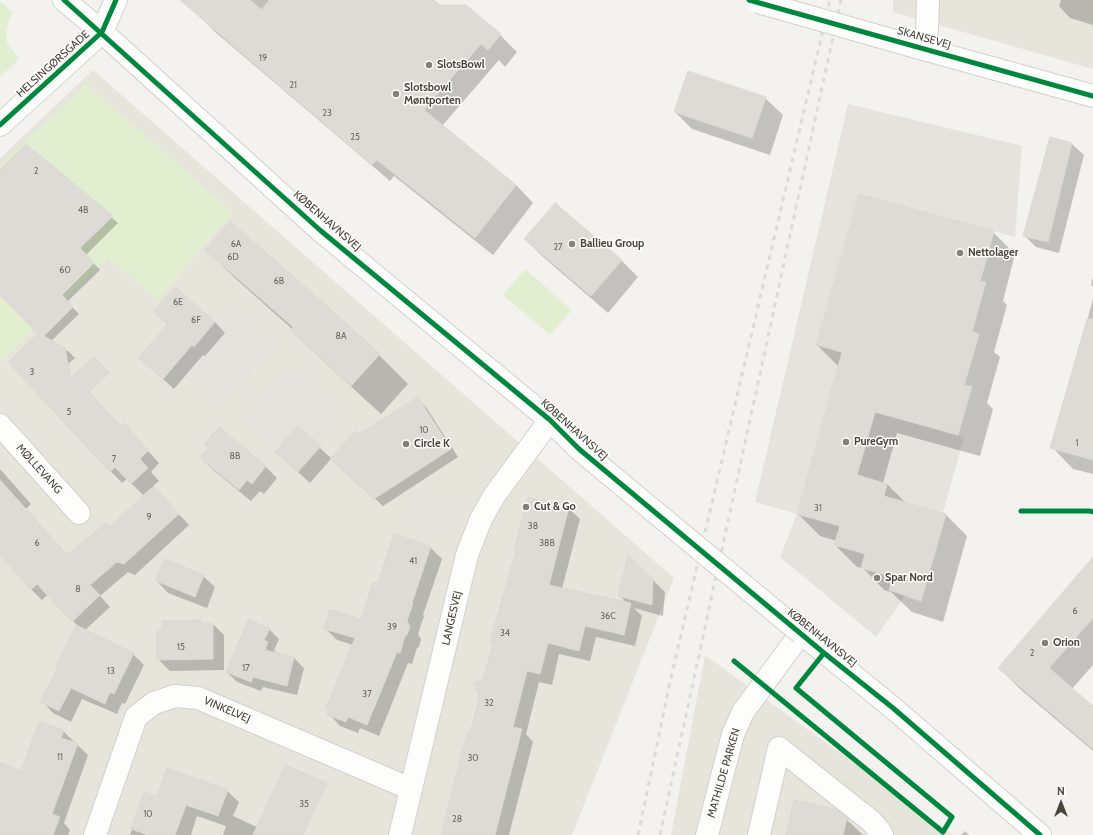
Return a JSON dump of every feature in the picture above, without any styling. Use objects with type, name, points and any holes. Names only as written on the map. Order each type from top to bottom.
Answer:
[{"type":"street","name":"KØBENHAVNSVEJ","points":[[64,0],[102,32],[321,231],[550,420],[578,448],[800,634],[893,708],[1040,835]]},
{"type":"street","points":[[102,32],[116,0]]},
{"type":"street","points":[[923,49],[928,30],[928,0]]},
{"type":"street","name":"SKANSEVEJ","points":[[754,1],[1093,96]]},
{"type":"street","name":"HELSINGØRSGADE","points":[[0,126],[102,32]]},
{"type":"street","name":"LANGESVEJ","points":[[400,835],[467,555],[481,520],[494,496],[550,420]]},
{"type":"street","name":"MØLLEVANG","points":[[0,425],[79,513]]},
{"type":"street","name":"MATHILDE PARKEN","points":[[707,835],[734,734],[743,712],[800,634]]},
{"type":"street","name":"VINKELVEJ","points":[[95,835],[136,717],[154,703],[175,696],[198,698],[411,789]]},
{"type":"street","points":[[759,835],[779,748],[871,821],[882,835]]},
{"type":"shaded area","points":[[893,0],[1093,0],[1093,69],[893,12]]},
{"type":"shaded area","points":[[93,70],[674,578],[572,835],[0,835],[0,158]]},
{"type":"shaded area","points":[[848,104],[1022,146],[1015,237],[859,194],[816,345],[842,352],[797,514],[755,502]]},
{"type":"shaded area","points":[[231,304],[278,344],[246,380],[248,382],[222,407],[174,369]]},
{"type":"shaded area","points":[[290,365],[347,415],[320,445],[275,452],[240,419]]},
{"type":"shaded area","points":[[875,412],[964,437],[943,513],[884,496],[887,484],[857,475]]},
{"type":"shaded area","points":[[414,493],[454,509],[446,528],[406,513]]},
{"type":"shaded area","points":[[797,514],[840,526],[834,545],[865,554],[861,568],[893,577],[889,590],[906,595],[876,637],[780,557]]},
{"type":"shaded area","points":[[705,655],[953,835],[671,835]]},
{"type":"green space","points":[[0,1],[12,12],[7,29],[7,43],[19,59],[0,77]]},
{"type":"green space","points":[[86,84],[233,212],[158,300],[107,258],[0,363],[0,165]]},
{"type":"green space","points":[[525,269],[572,310],[550,335],[503,295]]},
{"type":"building","points":[[180,0],[250,0],[262,10],[269,0],[434,0],[440,5],[466,5],[501,34],[488,50],[481,44],[424,110],[516,185],[475,238],[377,160],[372,165]]},
{"type":"building","points":[[688,71],[766,97],[752,138],[674,112]]},
{"type":"building","points":[[1050,137],[1072,143],[1048,242],[1023,236]]},
{"type":"building","points":[[26,144],[113,216],[80,248],[94,263],[62,295],[73,307],[44,336],[65,348],[71,377],[94,357],[109,373],[89,392],[120,426],[124,423],[148,451],[140,459],[148,468],[131,484],[115,467],[110,472],[8,362],[38,334],[0,295],[0,170]]},
{"type":"building","points":[[859,194],[994,231],[980,282],[986,282],[972,332],[979,334],[964,386],[972,386],[958,435],[875,412],[857,475],[887,484],[884,496],[946,514],[921,601],[889,590],[893,577],[861,568],[865,554],[834,545],[840,526],[797,514],[842,352],[816,345]]},
{"type":"building","points":[[555,203],[622,260],[591,296],[524,239]]},
{"type":"building","points":[[230,221],[380,354],[351,386],[290,330],[293,327],[205,250]]},
{"type":"building","points":[[175,287],[215,322],[194,347],[192,345],[163,379],[138,358],[168,324],[153,312]]},
{"type":"building","points":[[1087,319],[1093,319],[1093,460],[1050,448]]},
{"type":"building","points":[[418,397],[451,449],[374,499],[330,459],[356,431],[360,434]]},
{"type":"building","points":[[298,426],[321,446],[298,472],[275,452]]},
{"type":"building","points":[[219,427],[266,466],[252,484],[247,480],[239,490],[200,458],[209,448],[204,444]]},
{"type":"building","points":[[0,480],[67,555],[106,523],[109,527],[154,486],[179,514],[124,564],[117,562],[90,585],[100,595],[72,622],[37,584],[31,590],[0,555]]},
{"type":"building","points":[[528,497],[569,507],[549,585],[631,603],[624,635],[585,626],[579,651],[548,643],[540,674],[527,671],[513,727],[522,729],[495,835],[441,835],[467,733],[470,733],[479,698],[474,682],[483,680],[493,643],[490,642],[516,550],[514,550]]},
{"type":"building","points":[[394,534],[431,546],[407,621],[410,627],[407,635],[405,636],[400,653],[397,652],[367,725],[348,717],[346,722],[327,715],[329,710],[326,708],[355,638],[324,629],[330,609],[361,619],[373,582],[378,583]]},
{"type":"building","points":[[628,555],[653,579],[652,605],[618,596]]},
{"type":"building","name":"Orion","points":[[1093,557],[1093,618],[1049,668],[1093,706],[1093,749],[998,668]]},
{"type":"building","points":[[164,559],[204,575],[195,597],[156,581]]},
{"type":"building","points":[[200,620],[200,623],[213,623],[213,659],[157,660],[157,630],[162,630],[162,621]]},
{"type":"building","points":[[248,620],[270,628],[264,640],[268,642],[265,650],[294,657],[287,686],[253,677],[251,682],[226,672]]},
{"type":"building","points":[[76,625],[134,653],[114,694],[110,692],[105,704],[71,688],[59,711],[40,702],[59,666],[56,665]]},
{"type":"building","points":[[39,722],[64,730],[61,738],[78,743],[52,814],[60,817],[53,835],[0,835],[0,762],[21,771]]},
{"type":"building","points":[[285,765],[327,783],[303,835],[253,835]]},
{"type":"building","points":[[167,768],[228,790],[218,816],[186,805],[175,835],[148,835],[131,829],[144,792],[157,796]]},
{"type":"building","points":[[794,800],[836,809],[847,818],[843,835],[786,835]]},
{"type":"railway","points":[[638,835],[672,673],[830,0]]},
{"type":"railway","points":[[660,835],[841,0]]},
{"type":"cycle path","points":[[64,0],[321,231],[550,420],[579,449],[824,653],[893,708],[1040,835]]},
{"type":"cycle path","points":[[0,125],[102,32],[116,0]]},
{"type":"cycle path","points":[[749,0],[1093,96]]},
{"type":"cycle path","points":[[1021,511],[1093,512]]},
{"type":"cycle path","points":[[734,661],[943,832],[952,817],[796,688],[824,653]]},
{"type":"place","name":"SlotsBowl","points":[[429,65]]},
{"type":"place","name":"Slotsbowl Møntporten","points":[[396,94]]},
{"type":"place","name":"Ballieu Group","points":[[572,244]]},
{"type":"place","name":"Nettolager","points":[[960,253]]},
{"type":"place","name":"PureGym","points":[[846,442]]},
{"type":"place","name":"Circle K","points":[[406,444]]},
{"type":"place","name":"Cut & Go","points":[[526,507]]},
{"type":"place","name":"Spar Nord","points":[[877,578]]},
{"type":"place","name":"Orion","points":[[1045,643]]}]
